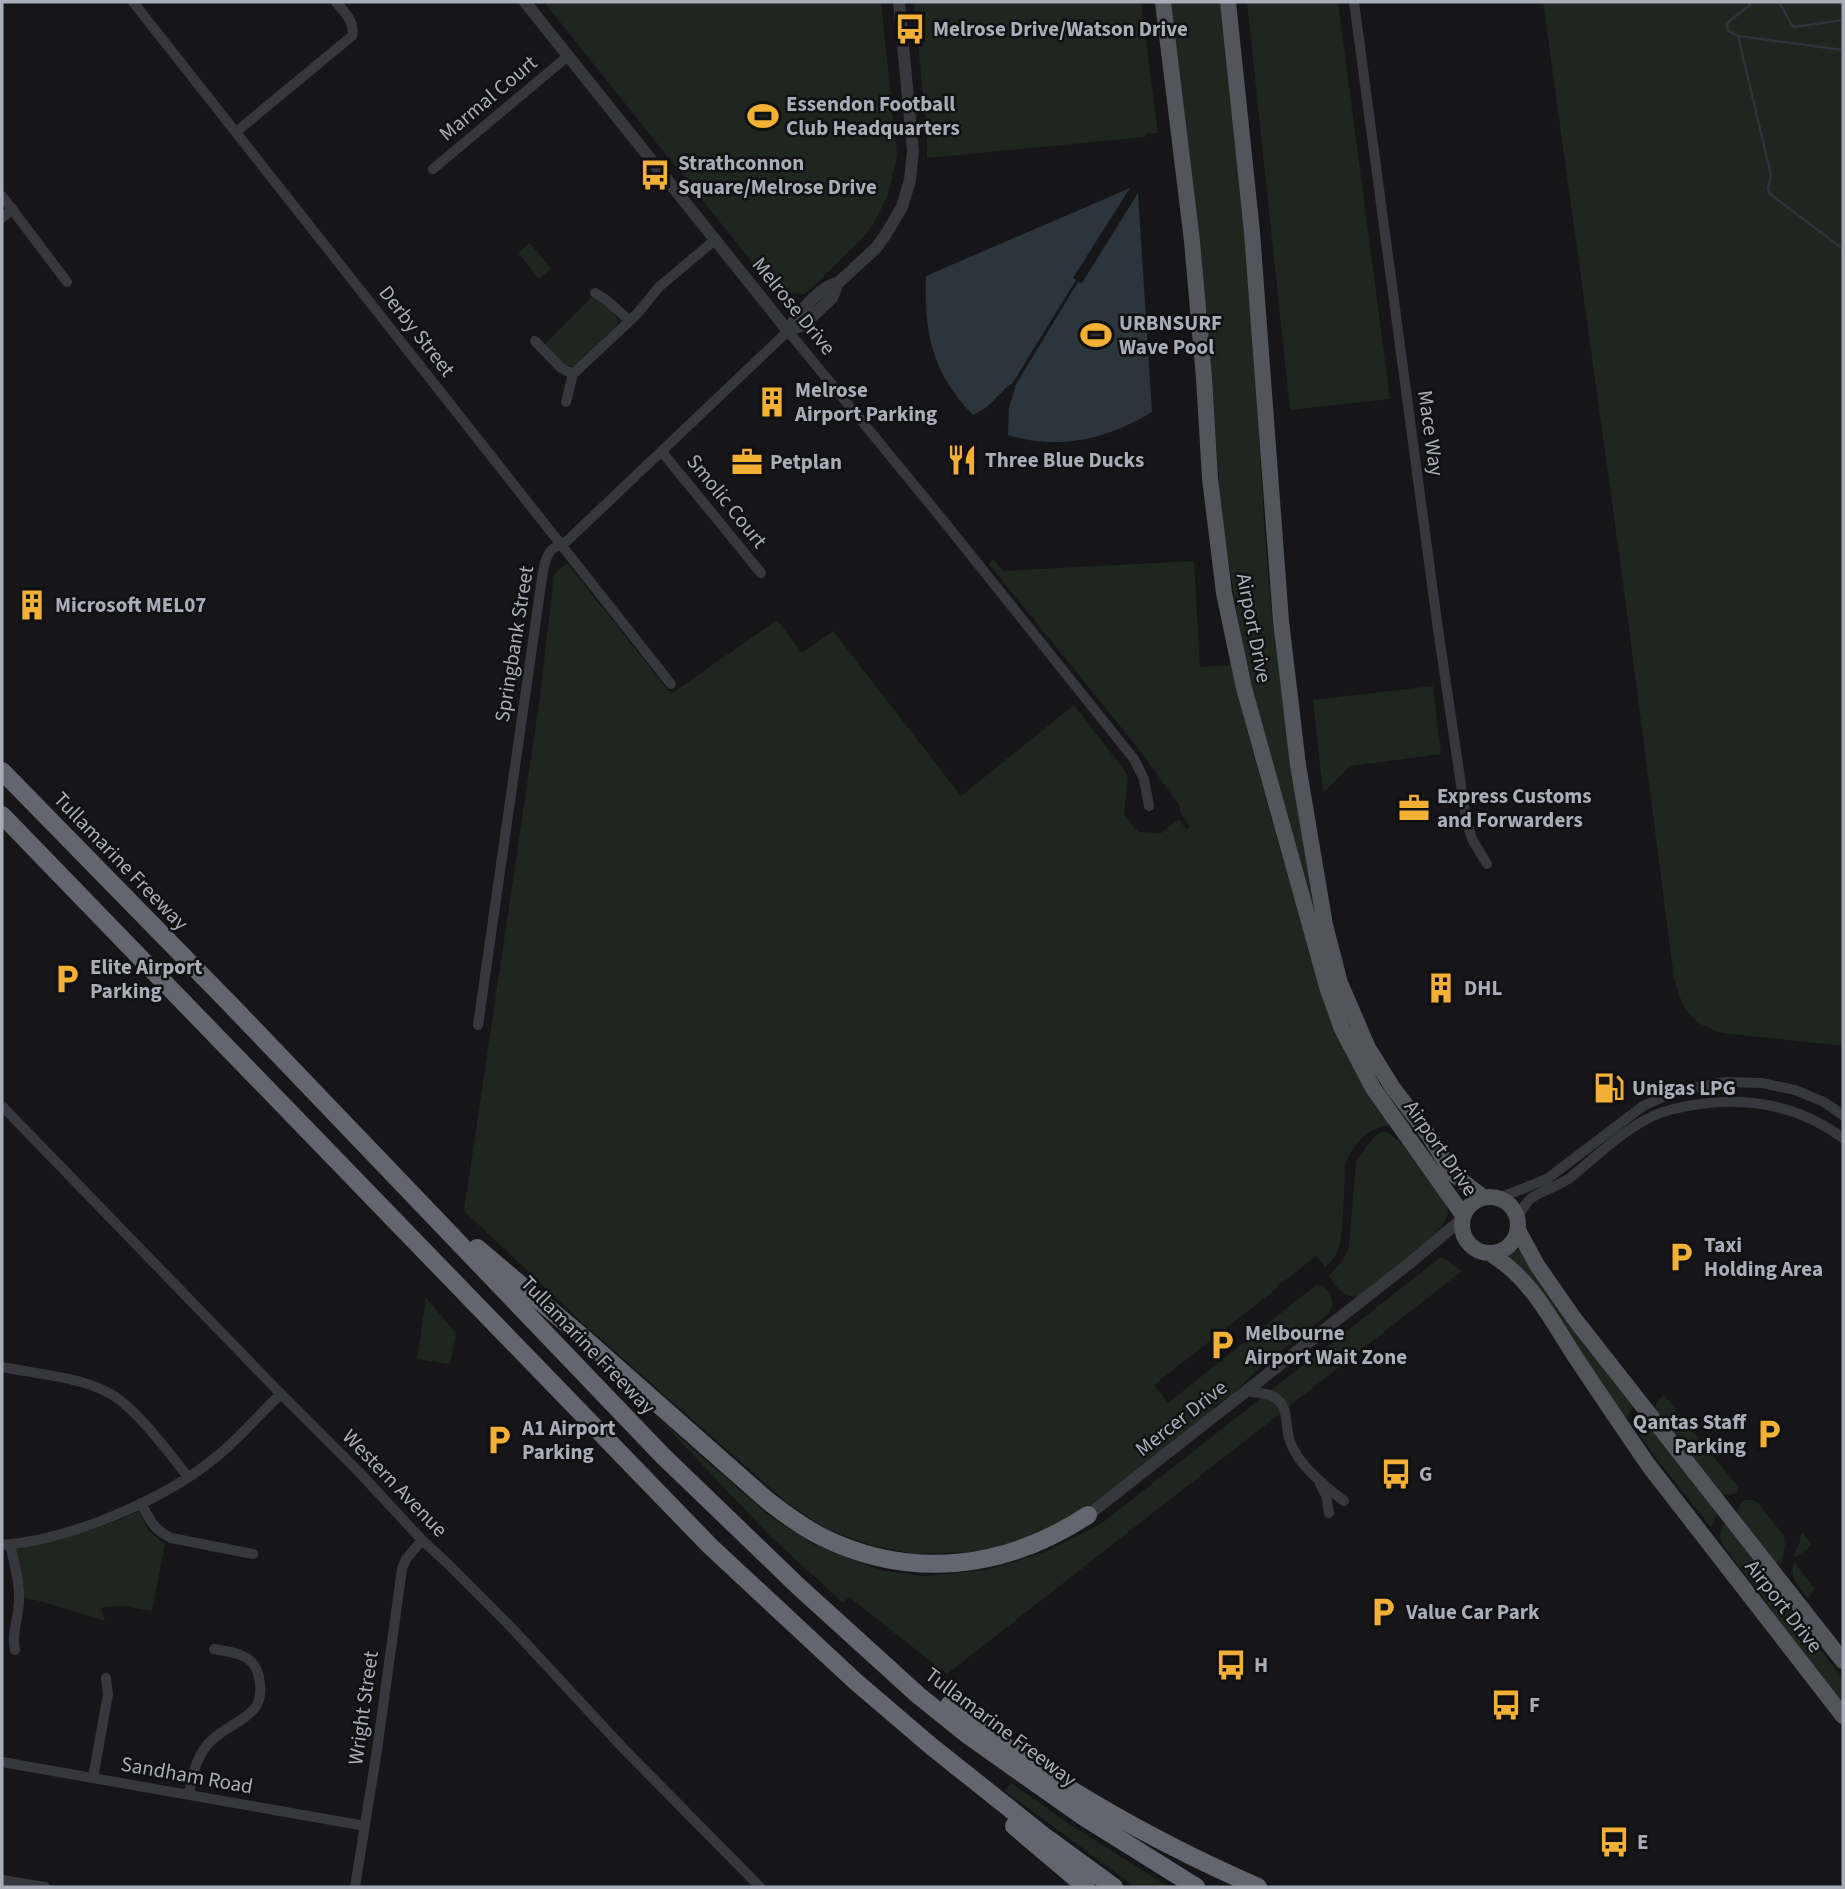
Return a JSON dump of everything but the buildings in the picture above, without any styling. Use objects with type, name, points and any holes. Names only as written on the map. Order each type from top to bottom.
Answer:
[{"type":"highway","name":"Tullamarine Freeway","points":[[2,771],[231,1005],[663,1456],[798,1586],[918,1695],[979,1743],[1081,1815],[1196,1887]]},
{"type":"highway","points":[[2,816],[710,1546],[855,1681],[974,1781],[1114,1887]]},
{"type":"highway","points":[[410,1192],[580,1335],[768,1501],[820,1536],[857,1552],[896,1562],[956,1563],[985,1560],[1040,1543],[1088,1515]]},
{"type":"highway","points":[[798,1586],[955,1710],[1033,1766],[1134,1826],[1213,1868],[1258,1887]]},
{"type":"highway","points":[[974,1781],[980,1796],[1086,1887]]},
{"type":"main road","name":"Airport Drive","points":[[1163,2],[1192,241],[1210,478],[1221,569],[1244,688],[1328,990],[1342,1029],[1373,1088],[1436,1174],[1462,1217]]},
{"type":"main road","name":"Airport Drive","points":[[1228,2],[1252,232],[1282,634],[1298,765],[1325,925],[1340,983],[1368,1048],[1452,1173],[1491,1198]]},
{"type":"main road","points":[[1491,1198],[1507,1203],[1513,1209],[1518,1224],[1516,1237],[1503,1250],[1491,1254],[1483,1253],[1469,1245],[1462,1231],[1462,1217],[1473,1202],[1491,1198]]},
{"type":"main road","name":"Airport Drive","points":[[1518,1224],[1537,1265],[1573,1317],[1843,1661]]},
{"type":"main road","name":"Airport Drive","points":[[1491,1254],[1512,1268],[1550,1315],[1649,1466],[1843,1716]]},
{"type":"street","name":"Derby Street","points":[[133,2],[671,684]]},
{"type":"street","points":[[236,132],[352,36],[354,31],[351,20],[336,2]]},
{"type":"street","name":"Melrose Drive","points":[[525,2],[1134,759],[1144,779],[1149,806]]},
{"type":"street","points":[[789,331],[796,316],[829,285],[838,283],[876,248],[902,207],[910,180],[914,151],[899,2]]},
{"type":"street","name":"Mace Way","points":[[1354,2],[1466,819],[1472,839],[1487,864]]},
{"type":"street","name":"Marmal Court","points":[[433,169],[568,56]]},
{"type":"street","points":[[2,196],[67,282]]},
{"type":"street","points":[[2,218],[13,209]]},
{"type":"street","points":[[566,402],[573,374],[637,314],[659,287],[716,239]]},
{"type":"street","points":[[595,293],[629,320]]},
{"type":"street","name":"Springbank Street","points":[[478,1025],[543,571],[549,552],[567,541],[789,331]]},
{"type":"street","points":[[535,341],[561,368],[573,374]]},
{"type":"street","name":"Smolic Court","points":[[662,453],[761,573]]},
{"type":"street","points":[[1491,1198],[1547,1179],[1643,1106],[1686,1090],[1726,1082],[1762,1083],[1795,1090],[1824,1102],[1843,1115]]},
{"type":"street","points":[[1518,1224],[1532,1197],[1562,1184],[1640,1123],[1666,1111],[1722,1102],[1764,1103],[1806,1117],[1843,1138]]},
{"type":"street","name":"Western Avenue","points":[[2,1106],[359,1472],[422,1541],[508,1624],[623,1748],[760,1887]]},
{"type":"street","name":"Mercer Drive","points":[[1088,1515],[1412,1262],[1462,1217]]},
{"type":"street","points":[[2,1367],[81,1382],[107,1392],[121,1401],[163,1444],[188,1477]]},
{"type":"street","points":[[1247,1391],[1271,1396],[1280,1402],[1290,1443],[1315,1475],[1344,1501]]},
{"type":"street","points":[[15,1650],[13,1643],[19,1585],[6,1544],[75,1530],[142,1503],[213,1460],[281,1394]]},
{"type":"street","points":[[1315,1475],[1326,1495],[1329,1513]]},
{"type":"street","points":[[142,1503],[152,1524],[160,1533],[171,1538],[253,1554]]},
{"type":"street","name":"Wright Street","points":[[355,1887],[402,1569],[406,1559],[422,1541]]},
{"type":"street","points":[[188,1795],[192,1771],[209,1743],[217,1734],[254,1710],[261,1693],[260,1676],[253,1662],[238,1654],[214,1649]]},
{"type":"street","points":[[93,1778],[108,1695],[106,1678]]},
{"type":"street","name":"Sandham Road","points":[[2,1762],[365,1826]]},
{"type":"street","points":[[2,1880],[45,1887]]},
{"type":"shaded area","name":"Essendon Football Club Headquarters","points":[[544,2],[881,2],[897,155],[888,195],[873,225],[805,294],[786,293],[785,298],[780,297]]},
{"type":"shaded area","points":[[914,2],[1141,2],[1158,133],[1145,134],[1145,137],[927,158]]},
{"type":"shaded area","points":[[1170,2],[1221,2],[1246,243],[1273,626],[1317,920],[1311,921],[1245,659],[1227,554],[1199,239]]},
{"type":"shaded area","points":[[1247,2],[1338,2],[1390,399],[1290,410]]},
{"type":"shaded area","points":[[1543,2],[1843,2],[1843,1046],[1722,1033],[1711,1029],[1689,1014],[1674,978],[1625,597]]},
{"type":"shaded area","name":"URBNSURF Wave Pool","points":[[1130,188],[1073,278],[1076,280],[1012,384],[987,407],[973,415],[948,384],[933,351],[927,316],[926,276]]},
{"type":"shaded area","name":"URBNSURF Wave Pool","points":[[1138,193],[1152,412],[1118,429],[1082,440],[1045,442],[1008,435],[1009,407],[1015,386],[1078,282],[1082,283]]},
{"type":"shaded area","points":[[530,243],[551,269],[539,279],[518,253]]},
{"type":"shaded area","points":[[593,296],[613,312],[618,321],[616,326],[574,366],[565,365],[557,360],[545,344]]},
{"type":"shaded area","points":[[993,559],[1003,571],[1194,561],[1200,667],[1231,665],[1311,959],[1391,1125],[1369,1133],[1351,1151],[1345,1166],[1341,1238],[1332,1260],[1325,1267],[1316,1256],[1154,1385],[1168,1403],[1316,1285],[1321,1286],[1331,1296],[1332,1305],[1328,1314],[1136,1472],[1070,1519],[1017,1544],[974,1552],[916,1554],[870,1545],[826,1529],[785,1501],[586,1326],[464,1211],[540,697],[554,574],[567,563],[671,694],[777,620],[802,653],[833,631],[961,796],[1074,705],[1128,775],[1124,814],[1138,832],[1161,833],[1179,819],[1186,829],[1190,827],[1181,814],[1179,805],[1141,752],[989,564]]},
{"type":"shaded area","points":[[1433,686],[1441,754],[1350,766],[1323,793],[1313,700]]},
{"type":"shaded area","points":[[1384,1132],[1400,1142],[1430,1178],[1442,1195],[1448,1211],[1437,1232],[1410,1257],[1358,1296],[1349,1296],[1341,1291],[1329,1276],[1338,1267],[1349,1246],[1356,1161],[1373,1138]]},
{"type":"shaded area","points":[[1519,1249],[1634,1406],[1626,1418],[1508,1257]]},
{"type":"shaded area","points":[[1441,1257],[1462,1271],[947,1674],[849,1597],[843,1603],[770,1536],[658,1418],[768,1515],[813,1544],[879,1570],[924,1576],[987,1570],[1045,1552],[1102,1523]]},
{"type":"shaded area","points":[[426,1298],[456,1333],[450,1364],[417,1359]]},
{"type":"shaded area","points":[[1664,1395],[1738,1487],[1737,1493],[1720,1494],[1656,1412],[1656,1402]]},
{"type":"shaded area","points":[[1645,1416],[1717,1513],[1711,1527],[1639,1434],[1637,1421],[1639,1417]]},
{"type":"shaded area","points":[[1745,1500],[1753,1500],[1759,1504],[1784,1536],[1781,1564],[1771,1561],[1737,1515],[1739,1505]]},
{"type":"shaded area","points":[[139,1511],[148,1530],[165,1544],[152,1611],[122,1606],[101,1608],[105,1621],[24,1598],[16,1548],[79,1534]]},
{"type":"shaded area","points":[[1722,1524],[1728,1524],[1774,1582],[1801,1625],[1843,1678],[1843,1707],[1723,1545],[1720,1537]]},
{"type":"shaded area","points":[[1803,1533],[1812,1545],[1796,1557],[1793,1556],[1801,1534]]},
{"type":"shaded area","points":[[1794,1562],[1815,1589],[1808,1598],[1794,1577]]},
{"type":"shaded area","points":[[1011,1783],[1169,1887],[1135,1887],[1005,1791]]},
{"type":"waterway","points":[[1750,2],[1750,5],[1727,23],[1728,31],[1738,36],[1771,175],[1768,189],[1770,194],[1843,249]]},
{"type":"waterway","points":[[1779,2],[1793,27],[1843,20]]},
{"type":"waterway","points":[[1739,36],[1843,50]]},
{"type":"place","name":"Melrose Drive/Watson Drive","points":[[910,29]]},
{"type":"place","name":"Essendon Football Club Headquarters","points":[[763,116]]},
{"type":"place","name":"Strathconnon Square/Melrose Drive","points":[[655,175]]},
{"type":"place","name":"URBNSURF Wave Pool","points":[[1096,335]]},
{"type":"place","name":"Melrose Airport Parking","points":[[772,402]]},
{"type":"place","name":"Three Blue Ducks","points":[[962,460]]},
{"type":"place","name":"Petplan","points":[[747,462]]},
{"type":"place","name":"Microsoft MEL07","points":[[32,605]]},
{"type":"place","name":"Express Customs and Forwarders","points":[[1414,808]]},
{"type":"place","name":"Elite Airport Parking","points":[[67,979]]},
{"type":"place","name":"DHL","points":[[1441,988]]},
{"type":"place","name":"Unigas LPG","points":[[1609,1088]]},
{"type":"place","name":"Taxi Holding Area","points":[[1681,1257]]},
{"type":"place","name":"Melbourne Airport Wait Zone","points":[[1222,1345]]},
{"type":"place","name":"Qantas Staff Parking","points":[[1769,1434]]},
{"type":"place","name":"A1 Airport Parking","points":[[499,1440]]},
{"type":"place","name":"G","points":[[1396,1474]]},
{"type":"place","name":"Value Car Park","points":[[1383,1612]]},
{"type":"place","name":"H","points":[[1231,1665]]},
{"type":"place","name":"F","points":[[1506,1705]]},
{"type":"place","name":"E","points":[[1614,1842]]}]
